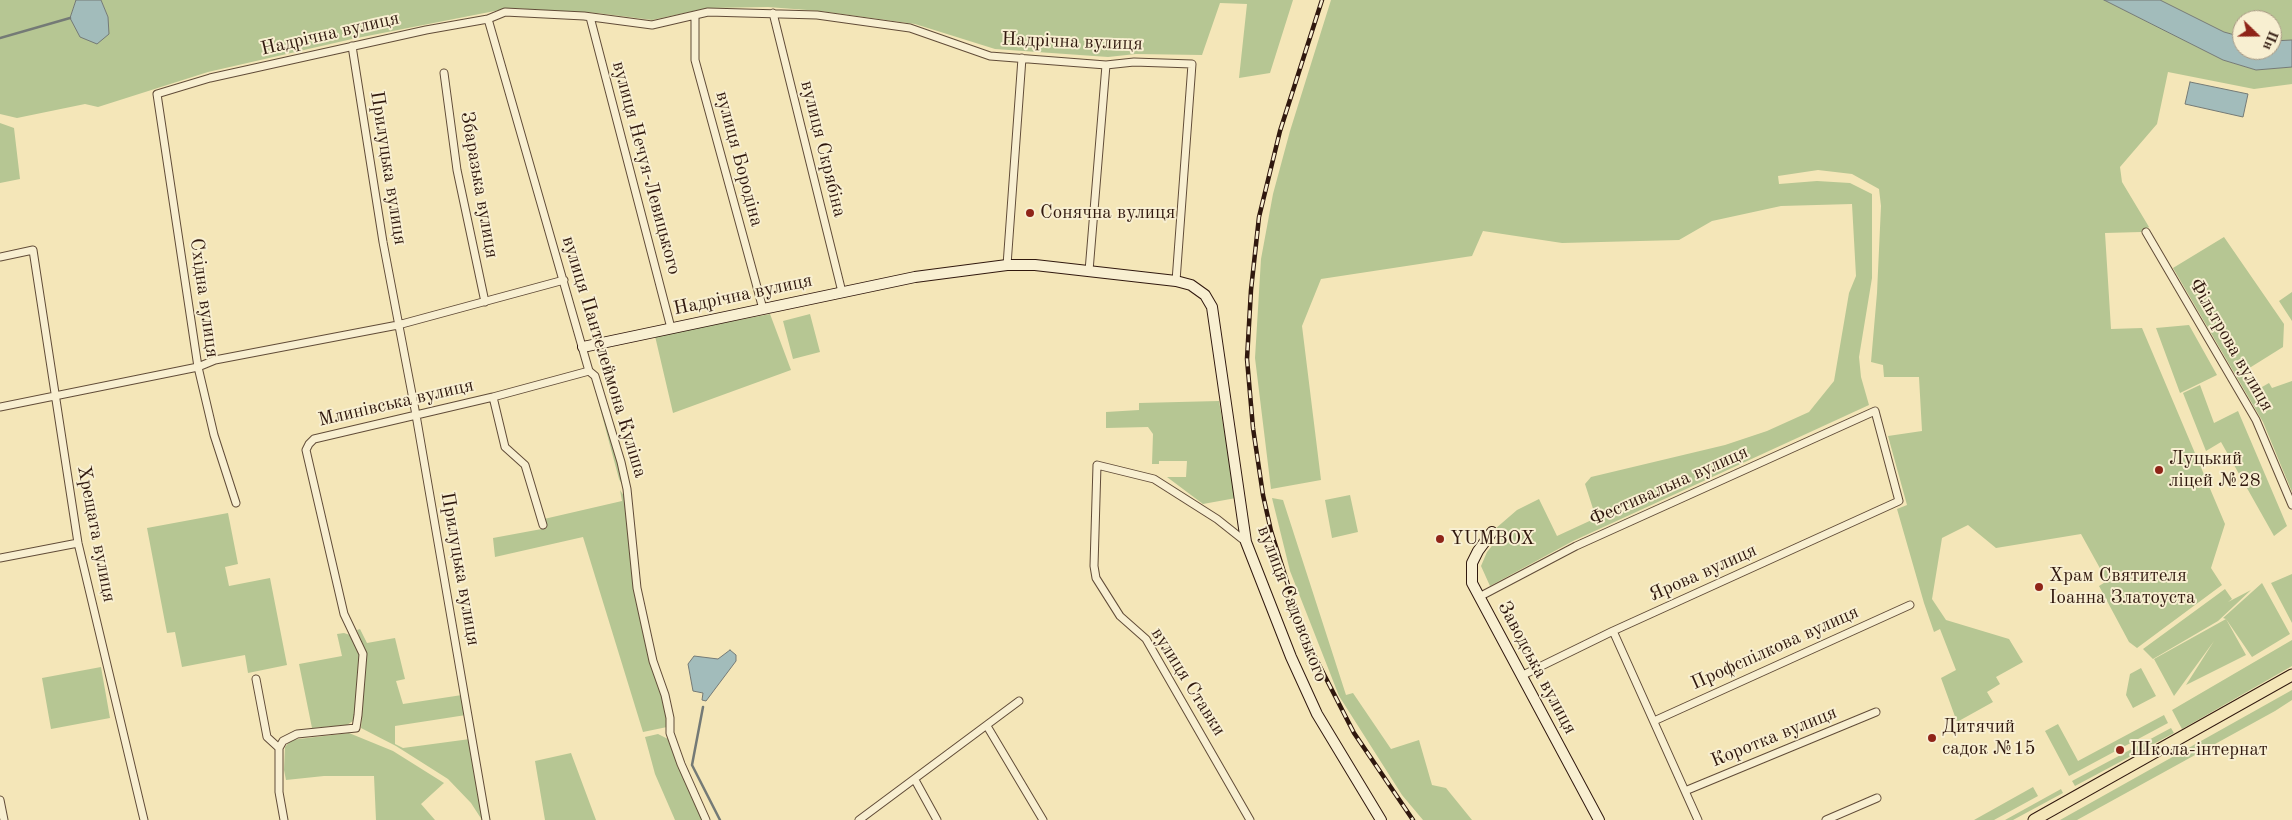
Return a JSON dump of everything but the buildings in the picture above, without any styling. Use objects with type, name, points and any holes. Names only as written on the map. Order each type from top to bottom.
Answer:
[{"type":"main road","points":[[2034,820],[2292,676]]},
{"type":"street","name":"Надрічна вулиця","points":[[157,94],[210,78],[352,46],[488,19],[506,12],[590,17],[652,25],[708,12],[817,15],[910,28],[990,56],[1106,65],[1134,62],[1192,64],[1176,281]]},
{"type":"street","name":"вулиця Скрябіна","points":[[773,13],[842,292]]},
{"type":"street","name":"вулиця Бородіна","points":[[695,16],[695,60],[763,309]]},
{"type":"street","name":"вулиця Нечуя-Левицького","points":[[590,17],[671,328]]},
{"type":"street","name":"вулиця Пантелеймона Куліша","points":[[488,19],[589,371],[595,376],[622,462],[627,489],[637,588],[653,661],[665,695],[670,718],[670,733],[681,764],[706,820]]},
{"type":"street","name":"Прилуцька вулиця","points":[[352,46],[383,242],[416,414],[486,820]]},
{"type":"street","points":[[1007,265],[1022,58]]},
{"type":"street","points":[[1089,271],[1106,65]]},
{"type":"street","name":"Збаразька вулиця","points":[[444,73],[457,170],[485,302]]},
{"type":"street","name":"Східна вулиця","points":[[157,94],[198,367],[214,435],[236,503]]},
{"type":"street","name":"Фільтрова вулиця","points":[[2146,232],[2256,420],[2292,505]]},
{"type":"street","name":"Хрещата вулиця","points":[[0,257],[33,250],[78,543],[144,820]]},
{"type":"street","name":"Надрічна вулиця","points":[[583,347],[842,292],[931,275],[1007,265],[1035,265],[1176,281],[1191,285],[1205,295]]},
{"type":"street","points":[[0,407],[198,367],[215,360],[398,325],[564,280]]},
{"type":"street","name":"вулиця Садовського","points":[[1205,295],[1212,308],[1246,542],[1291,658],[1317,714],[1381,820]]},
{"type":"street","name":"Млинівська вулиця","points":[[279,748],[283,741],[297,734],[356,728],[363,654],[344,614],[306,450],[314,439],[493,397],[589,371]]},
{"type":"street","points":[[493,397],[505,447],[525,465],[543,525]]},
{"type":"street","name":"Ярова вулиця","points":[[1521,676],[1613,631],[1899,501],[1875,411]]},
{"type":"street","name":"Фестивальна вулиця","points":[[1479,597],[1576,546],[1875,411]]},
{"type":"street","name":"вулиця Ставки","points":[[1246,542],[1217,520],[1154,479],[1097,465],[1094,566],[1096,578],[1120,616],[1146,638],[1250,820]]},
{"type":"street","name":"Заводська вулиця","points":[[1492,532],[1472,563],[1472,583],[1598,820]]},
{"type":"street","points":[[0,558],[78,543]]},
{"type":"street","name":"Профспілкова вулиця","points":[[1654,721],[1910,605]]},
{"type":"street","points":[[1613,631],[1698,820]]},
{"type":"street","points":[[256,679],[266,737],[279,748],[279,792],[284,820]]},
{"type":"street","points":[[863,819],[1019,701]]},
{"type":"street","name":"Коротка вулиця","points":[[1685,791],[1876,712]]},
{"type":"street","points":[[987,726],[1043,820]]},
{"type":"street","points":[[915,780],[937,820]]},
{"type":"street","points":[[1826,820],[1877,798]]},
{"type":"street","points":[[0,800],[4,820]]},
{"type":"green space","points":[[0,0],[76,0],[70,18],[108,17],[101,0],[1293,0],[1270,73],[1239,78],[1247,4],[1220,3],[1202,55],[1136,54],[1108,57],[995,49],[915,24],[820,11],[768,7],[708,8],[652,20],[597,13],[510,8],[352,39],[208,72],[98,107],[85,104],[17,118],[0,114]]},
{"type":"green space","points":[[1331,0],[2104,0],[2223,60],[2256,70],[2292,67],[2292,84],[2254,89],[2168,72],[2157,124],[2120,167],[2122,182],[2149,227],[2141,232],[2105,233],[2111,329],[2142,328],[2225,524],[2211,568],[2222,585],[2137,648],[2129,642],[2099,586],[2107,581],[2081,534],[1996,548],[1968,525],[1942,538],[1932,599],[1946,620],[2009,639],[2023,662],[1996,677],[2000,684],[1987,692],[1993,702],[1957,722],[1941,678],[1956,670],[1940,629],[1934,632],[1924,603],[1897,509],[1907,505],[1888,436],[1922,431],[1919,377],[1884,377],[1883,365],[1871,362],[1877,293],[1881,206],[1879,189],[1852,174],[1818,170],[1778,176],[1779,184],[1817,181],[1850,183],[1872,194],[1872,278],[1859,357],[1861,377],[1869,405],[1573,541],[1490,586],[1481,566],[1487,552],[1500,536],[1495,529],[1517,510],[1539,499],[1557,536],[1596,518],[1585,484],[1591,477],[1725,445],[1767,431],[1809,412],[1834,381],[1849,293],[1856,276],[1852,204],[1781,206],[1712,221],[1679,240],[1562,243],[1483,231],[1472,256],[1321,279],[1302,326],[1321,480],[1271,489],[1255,358],[1261,259],[1273,194],[1290,131]]},
{"type":"green space","points":[[2160,0],[2292,0],[2292,40],[2282,40],[2282,10],[2232,10],[2232,34]]},
{"type":"green space","points":[[0,123],[14,128],[20,179],[0,183]]},
{"type":"green space","points":[[2224,237],[2284,324],[2283,347],[2243,372],[2255,391],[2269,383],[2272,388],[2292,381],[2292,492],[2263,422],[2173,268]]},
{"type":"green space","points":[[2292,292],[2292,321],[2279,301]]},
{"type":"green space","points":[[770,314],[791,370],[673,413],[655,336]]},
{"type":"green space","points":[[810,314],[820,352],[793,359],[783,321]]},
{"type":"green space","points":[[2189,325],[2217,375],[2180,393],[2156,328]]},
{"type":"green space","points":[[594,377],[620,463],[624,488],[619,479],[592,378]]},
{"type":"green space","points":[[2200,385],[2214,423],[2238,411],[2287,526],[2274,536],[2221,442],[2206,451],[2183,393]]},
{"type":"green space","points":[[1219,401],[1236,498],[1203,504],[1167,477],[1186,477],[1187,461],[1159,461],[1159,464],[1152,464],[1153,434],[1148,427],[1106,428],[1106,412],[1139,410],[1139,403]]},
{"type":"green space","points":[[620,490],[626,499],[635,589],[668,718],[667,727],[643,732],[583,537],[495,557],[493,538],[547,528],[544,519],[622,501]]},
{"type":"green space","points":[[1350,495],[1358,532],[1332,538],[1325,500]]},
{"type":"green space","points":[[1272,498],[1283,500],[1346,695],[1353,693],[1391,749],[1419,740],[1432,785],[1446,788],[1472,820],[1423,820],[1402,795],[1339,696],[1290,571]]},
{"type":"green space","points":[[228,513],[238,564],[225,567],[229,586],[270,578],[287,665],[248,673],[245,655],[182,667],[175,632],[167,633],[147,528]]},
{"type":"green space","points":[[2292,574],[2292,623],[2271,583]]},
{"type":"green space","points":[[2262,583],[2290,634],[2252,657],[2226,619],[2223,618]]},
{"type":"green space","points":[[2225,589],[2232,599],[2228,602],[2251,590],[2218,621],[2153,659],[2143,649]]},
{"type":"green space","points":[[2226,619],[2246,655],[2186,685],[2214,641],[2174,696],[2154,659]]},
{"type":"green space","points":[[360,629],[367,643],[395,638],[405,679],[396,681],[403,704],[462,695],[466,715],[395,726],[395,744],[403,748],[470,739],[482,820],[471,803],[448,779],[396,746],[361,728],[366,654],[357,630]]},
{"type":"green space","points":[[344,633],[350,635],[360,654],[353,721],[347,725],[312,728],[299,664],[342,656],[337,634]]},
{"type":"green space","points":[[2292,640],[2292,666],[2182,729],[2172,710]]},
{"type":"green space","points":[[101,667],[110,718],[51,729],[42,678]]},
{"type":"green space","points":[[2141,668],[2156,696],[2133,708],[2126,695],[2130,674]]},
{"type":"green space","points":[[2292,690],[2292,700],[2275,711],[2077,820],[2060,820]]},
{"type":"green space","points":[[2164,715],[2168,723],[2069,776],[2045,731],[2058,724],[2078,761]]},
{"type":"green space","points":[[2171,728],[2174,733],[2075,786],[2072,781]]},
{"type":"green space","points":[[349,733],[393,751],[444,783],[421,804],[435,820],[376,820],[374,776],[324,776],[286,780],[284,770],[285,747],[291,740]]},
{"type":"green space","points":[[658,734],[670,740],[703,820],[675,820],[655,774],[645,737]]},
{"type":"green space","points":[[571,753],[596,820],[545,820],[535,761]]},
{"type":"green space","points":[[2033,787],[2038,796],[1994,820],[1974,820]]},
{"type":"green space","points":[[2061,789],[2063,793],[2013,820],[2005,820]]},
{"type":"water","points":[[76,0],[101,0],[108,17],[109,34],[97,44],[80,37],[70,18]]},
{"type":"water","points":[[2104,0],[2160,0],[2232,34],[2232,60],[2282,60],[2282,40],[2292,40],[2292,67],[2256,70],[2223,60]]},
{"type":"water","points":[[2190,82],[2248,94],[2243,117],[2185,104]]},
{"type":"water","points":[[730,650],[736,655],[736,661],[706,701],[702,700],[703,693],[693,691],[688,664],[694,656],[718,659]]},
{"type":"waterway","points":[[0,38],[70,18]]},
{"type":"waterway","points":[[703,707],[692,765],[720,820]]},
{"type":"railway","points":[[1322,0],[1280,131],[1259,217],[1251,290],[1247,359],[1253,428],[1263,495],[1271,531],[1298,617],[1313,653],[1354,733],[1413,820]]},
{"type":"place","name":"Сонячна вулиця","points":[[1030,213]]},
{"type":"place","name":"Луцький ліцей №28","points":[[2159,470]]},
{"type":"place","name":"YUMBOX","points":[[1440,539]]},
{"type":"place","name":"Храм Святителя Іоанна Златоуста","points":[[2039,587]]},
{"type":"place","name":"Дитячий садок №15","points":[[1932,738]]},
{"type":"place","name":"Школа-інтернат","points":[[2120,750]]}]
